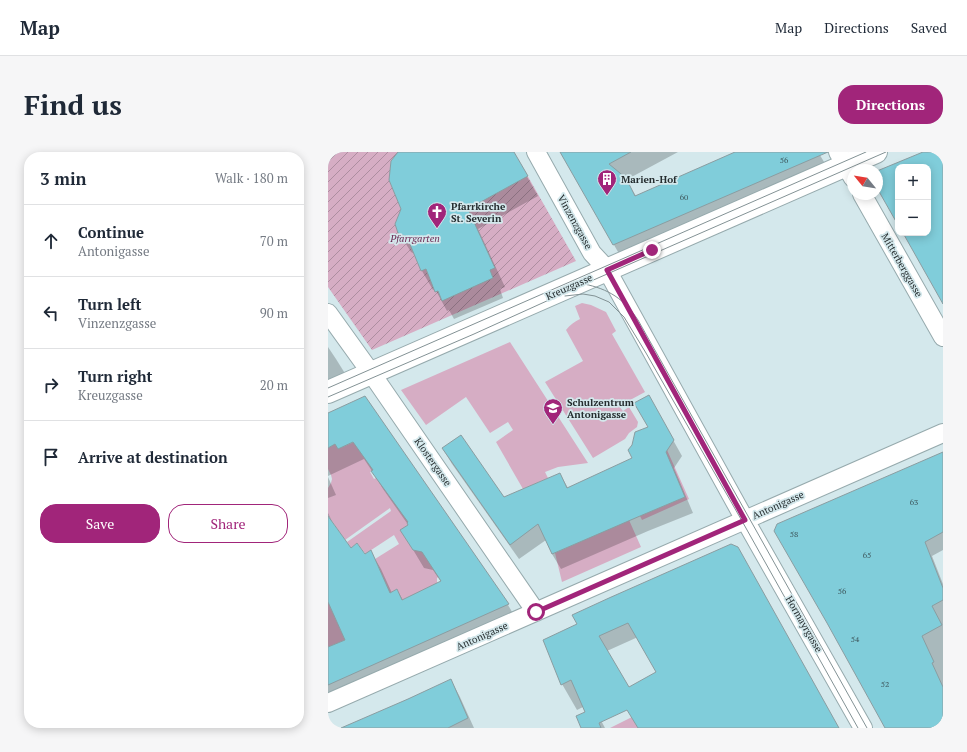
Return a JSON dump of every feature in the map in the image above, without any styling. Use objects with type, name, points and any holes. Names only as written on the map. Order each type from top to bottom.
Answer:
[{"type":"street","name":"Vinzenzgasse","points":[[536,152],[592,253],[607,270],[745,520]]},
{"type":"street","name":"Kreuzgasse","points":[[328,392],[876,152]]},
{"type":"street","name":"Mitterberggasse","points":[[865,200],[943,337]]},
{"type":"street","name":"Klostergasse","points":[[328,313],[536,612]]},
{"type":"street","name":"Antonigasse","points":[[328,703],[943,433]]},
{"type":"street","name":"Hormayrgasse","points":[[745,520],[863,728]]},
{"type":"green space","name":"Pfarrgarten","points":[[328,152],[514,152],[576,261],[372,350],[328,287]]},
{"type":"green space","points":[[582,303],[591,305],[606,312],[616,331],[612,334],[645,392],[619,406],[623,411],[629,407],[638,422],[637,427],[629,433],[625,439],[593,458],[545,382],[583,361],[566,330],[580,319],[575,306]]},
{"type":"green space","points":[[510,342],[588,463],[558,467],[545,472],[548,478],[523,489],[496,442],[513,430],[508,422],[490,433],[466,397],[426,425],[401,390]]},
{"type":"green space","points":[[355,443],[373,470],[370,472],[374,479],[378,477],[409,521],[407,523],[412,531],[411,547],[413,550],[421,550],[440,576],[437,578],[437,584],[402,600],[397,589],[390,593],[375,559],[399,544],[394,535],[359,558],[365,553],[357,543],[351,548],[347,542],[391,511],[390,508],[345,540],[328,515],[328,488],[332,479],[328,469],[328,448],[335,444],[338,449]]},
{"type":"green space","points":[[663,446],[667,450],[689,499],[642,520],[640,516],[685,497]]},
{"type":"green space","points":[[629,520],[641,547],[562,582],[555,553]]},
{"type":"green space","points":[[328,602],[345,640],[328,647]]},
{"type":"green space","points":[[632,717],[638,728],[610,728]]},
{"type":"building","name":"Pfarrkirche St. Severin","points":[[398,152],[514,152],[528,176],[468,209],[495,268],[490,270],[493,278],[442,301],[438,291],[435,292],[426,269],[421,271],[407,237],[398,233],[395,224],[401,209],[389,180],[391,161]]},
{"type":"building","points":[[560,152],[631,152],[609,164],[626,178],[635,196],[735,152],[828,152],[613,245]]},
{"type":"building","points":[[923,152],[943,152],[943,304],[905,236],[931,236],[931,164],[895,164],[895,220],[883,199],[883,169]]},
{"type":"building","points":[[649,395],[674,440],[666,452],[685,497],[552,554],[538,524],[510,545],[442,448],[461,435],[504,497],[560,473],[567,488],[632,458],[628,450],[632,445],[635,432],[648,427],[634,403]]},
{"type":"building","points":[[365,396],[509,604],[328,685],[328,647],[345,640],[328,602],[328,516],[351,548],[357,543],[365,554],[371,550],[390,593],[397,589],[402,600],[441,581],[422,552],[413,550],[400,530],[408,525],[408,522],[371,471],[373,470],[353,442],[338,449],[335,444],[328,448],[328,413]]},
{"type":"building","points":[[943,452],[943,532],[925,542],[943,588],[943,600],[932,606],[942,625],[922,636],[943,687],[943,728],[885,728],[774,531],[777,524]]},
{"type":"building","points":[[731,544],[738,547],[839,728],[638,728],[627,710],[599,723],[601,728],[581,728],[576,716],[585,712],[571,680],[561,685],[543,640],[577,624],[572,615]],"holes":[[[628,623],[656,672],[629,687],[599,636]]]},
{"type":"building","points":[[451,679],[468,718],[448,728],[341,728],[408,699]]},
{"type":"tram line","points":[[328,388],[866,152]]},
{"type":"tram line","points":[[328,397],[886,152]]},
{"type":"tram line","points":[[584,284],[601,289],[615,296],[627,306],[638,320],[867,728]]},
{"type":"tram line","points":[[565,296],[583,294],[595,296],[609,302],[624,317],[742,521],[858,728]]},
{"type":"place","name":"Marien-Hof","points":[[607,196]]},
{"type":"place","name":"Pfarrkirche St. Severin","points":[[437,229]]},
{"type":"place","name":"Schulzentrum Antonigasse","points":[[553,425]]},
{"type":"route","points":[[536,612],[745,520],[607,270],[652,250]]}]
